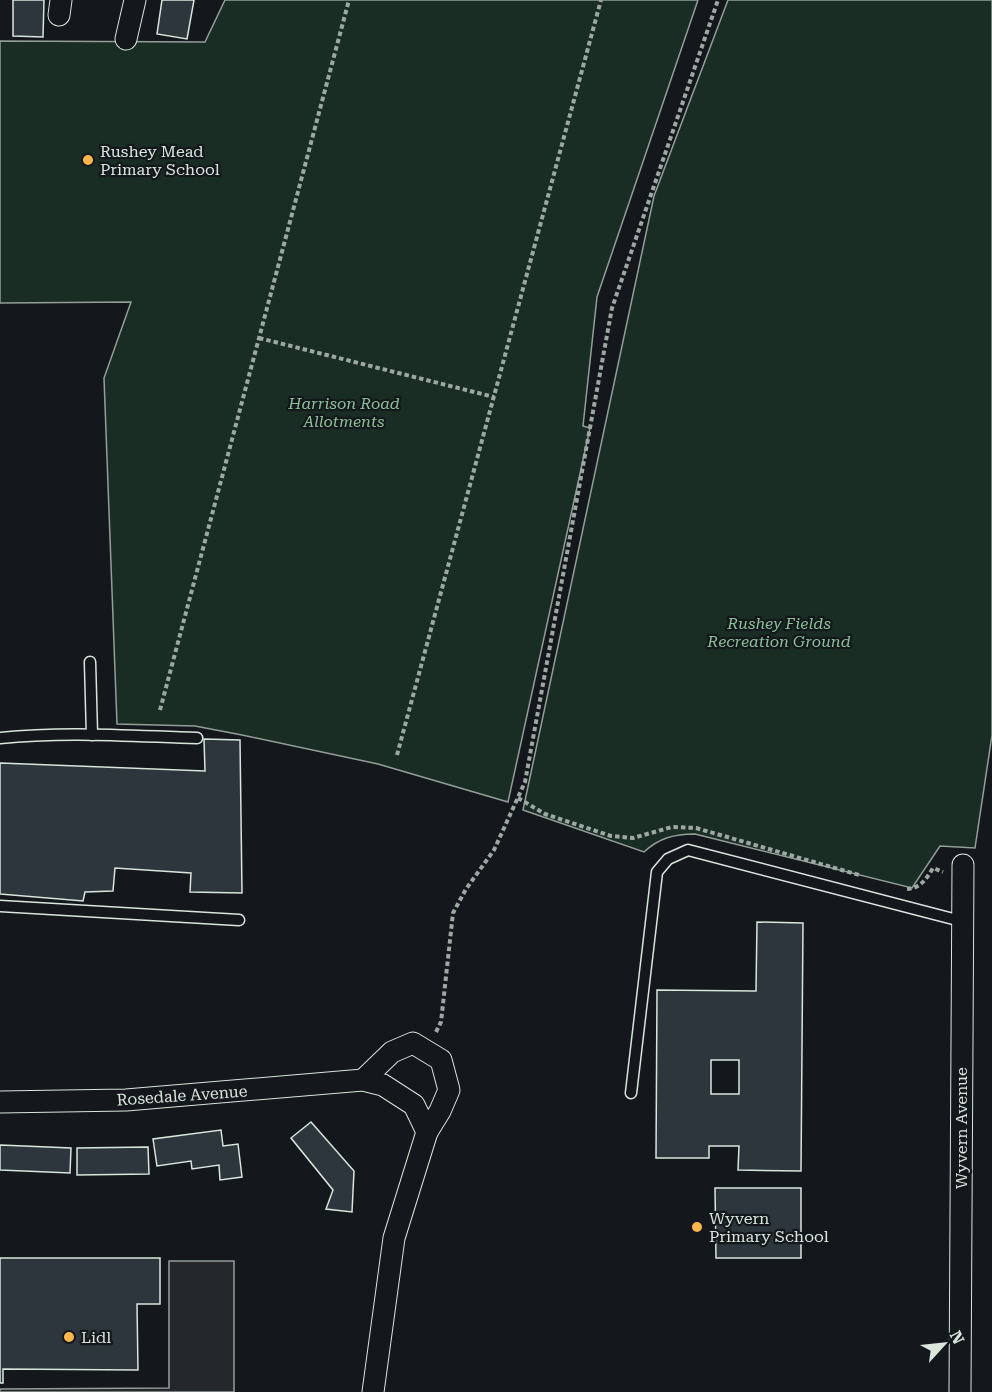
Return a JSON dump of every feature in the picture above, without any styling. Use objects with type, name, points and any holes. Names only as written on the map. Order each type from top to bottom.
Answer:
[{"type":"street","points":[[126,39],[135,0]]},
{"type":"street","name":"Wyvern Avenue","points":[[960,1392],[963,865]]},
{"type":"street","points":[[363,1080],[392,1052],[413,1043],[441,1060],[449,1090],[427,1132],[394,1238],[372,1392]]},
{"type":"street","name":"Rosedale Avenue","points":[[0,1102],[126,1100],[363,1080],[383,1085],[414,1105],[427,1132]]},
{"type":"lane","points":[[90,662],[92,735]]},
{"type":"lane","points":[[0,738],[31,735],[92,735],[197,738]]},
{"type":"lane","points":[[631,1093],[657,872],[668,859],[688,850],[961,921]]},
{"type":"lane","points":[[0,906],[239,920]]},
{"type":"path","points":[[160,710],[349,0]]},
{"type":"path","points":[[397,755],[602,0]]},
{"type":"path","points":[[426,1051],[441,1022],[453,913],[466,889],[494,850],[525,782],[612,308],[718,0]]},
{"type":"path","points":[[259,338],[494,397]]},
{"type":"green space","name":"Harrison Road Allotments","points":[[225,0],[698,0],[597,297],[583,426],[590,428],[508,802],[378,764],[242,735],[195,726],[117,724],[104,378],[131,302],[0,303],[0,41],[205,42]]},
{"type":"green space","name":"Rushey Fields Recreation Ground","points":[[728,0],[992,0],[992,735],[975,848],[940,846],[912,888],[695,834],[667,838],[655,843],[644,852],[523,810],[654,196]]},
{"type":"shaded area","points":[[169,1261],[234,1261],[234,1392],[0,1392],[0,1389],[169,1388]]},
{"type":"building","points":[[13,0],[44,0],[43,37],[13,36]]},
{"type":"building","points":[[162,0],[194,0],[187,39],[157,34]]},
{"type":"building","points":[[204,739],[240,740],[242,893],[190,892],[191,873],[115,868],[113,891],[85,892],[83,901],[0,894],[0,763],[205,771]]},
{"type":"building","points":[[757,922],[803,923],[801,1171],[738,1170],[739,1146],[709,1146],[709,1158],[656,1158],[657,990],[756,991]],"holes":[[[711,1060],[739,1060],[739,1094],[711,1094]]]},
{"type":"building","points":[[311,1122],[354,1171],[352,1212],[326,1209],[333,1190],[291,1138]]},
{"type":"building","points":[[221,1130],[223,1146],[238,1144],[242,1177],[220,1180],[219,1165],[192,1169],[191,1161],[157,1166],[153,1139]]},
{"type":"building","points":[[0,1145],[71,1148],[70,1173],[0,1170]]},
{"type":"building","points":[[148,1147],[149,1174],[77,1175],[77,1148]]},
{"type":"building","points":[[715,1188],[801,1188],[801,1258],[716,1258]]},
{"type":"building","name":"Lidl","points":[[0,1258],[160,1258],[160,1304],[137,1304],[138,1370],[3,1369],[3,1383],[0,1383]]},
{"type":"place","name":"Rushey Mead Primary School","points":[[88,160]]},
{"type":"place","name":"Wyvern Primary School","points":[[697,1227]]},
{"type":"place","name":"Lidl","points":[[69,1337]]}]
